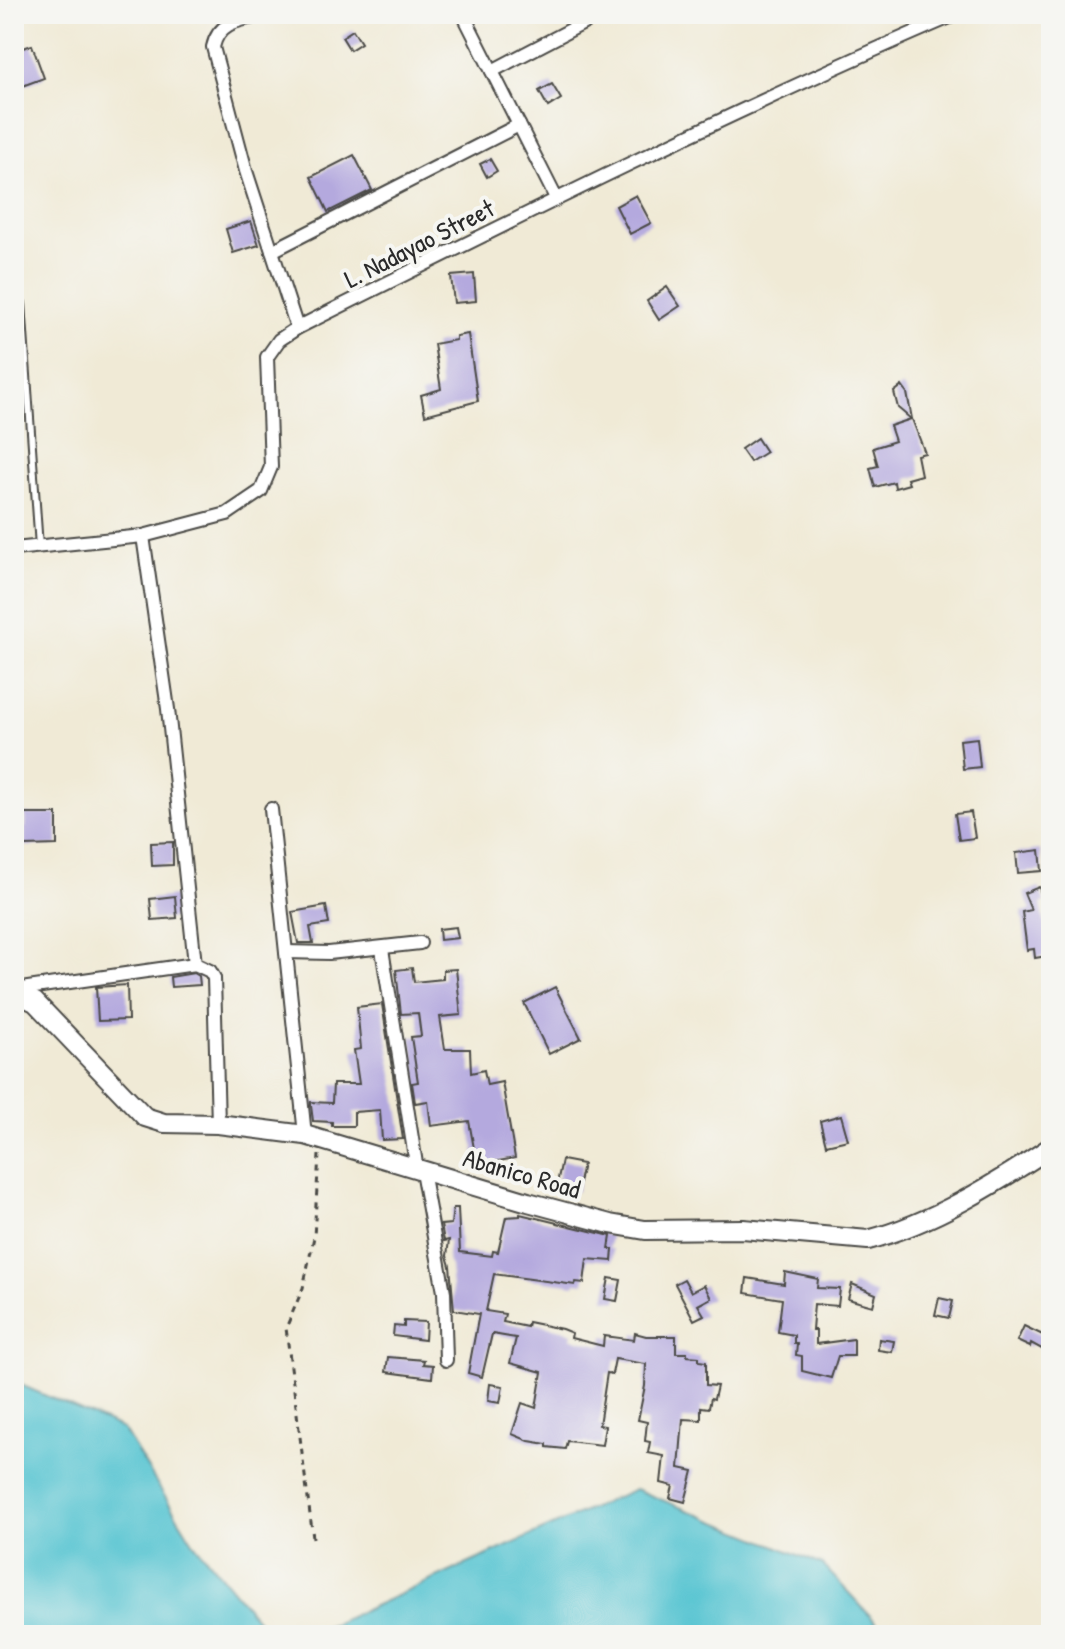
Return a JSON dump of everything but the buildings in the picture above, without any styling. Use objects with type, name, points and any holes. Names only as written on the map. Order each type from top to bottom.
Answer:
[{"type":"street","points":[[268,14],[227,24],[216,34],[213,47],[246,171],[297,328]]},
{"type":"street","points":[[463,14],[556,198]]},
{"type":"street","points":[[492,71],[601,14]]},
{"type":"street","name":"L. Nadayao Street","points":[[14,549],[143,536],[227,514],[261,491],[271,467],[267,357],[279,340],[297,328],[556,198],[830,69],[957,14]]},
{"type":"street","points":[[272,251],[519,125]]},
{"type":"street","points":[[143,536],[168,709],[195,964]]},
{"type":"street","points":[[271,809],[286,952],[312,1137]]},
{"type":"street","points":[[286,952],[329,953],[420,943]]},
{"type":"street","points":[[382,949],[419,1170],[444,1292],[446,1360]]},
{"type":"street","points":[[14,991],[195,964],[210,971],[214,978],[218,1124]]},
{"type":"street","name":"Abanico Road","points":[[14,991],[35,1002],[145,1117],[164,1123],[218,1124],[312,1137],[528,1202],[645,1230],[743,1229],[868,1240],[887,1235],[950,1207],[1051,1147]]},
{"type":"lane","points":[[22,303],[39,547]]},
{"type":"path","points":[[312,1137],[314,1237],[303,1288],[286,1328],[313,1538]]},
{"type":"water","points":[[14,1382],[123,1429],[193,1542],[270,1635],[14,1635]]},
{"type":"water","points":[[635,1489],[823,1565],[888,1635],[309,1635]]}]
